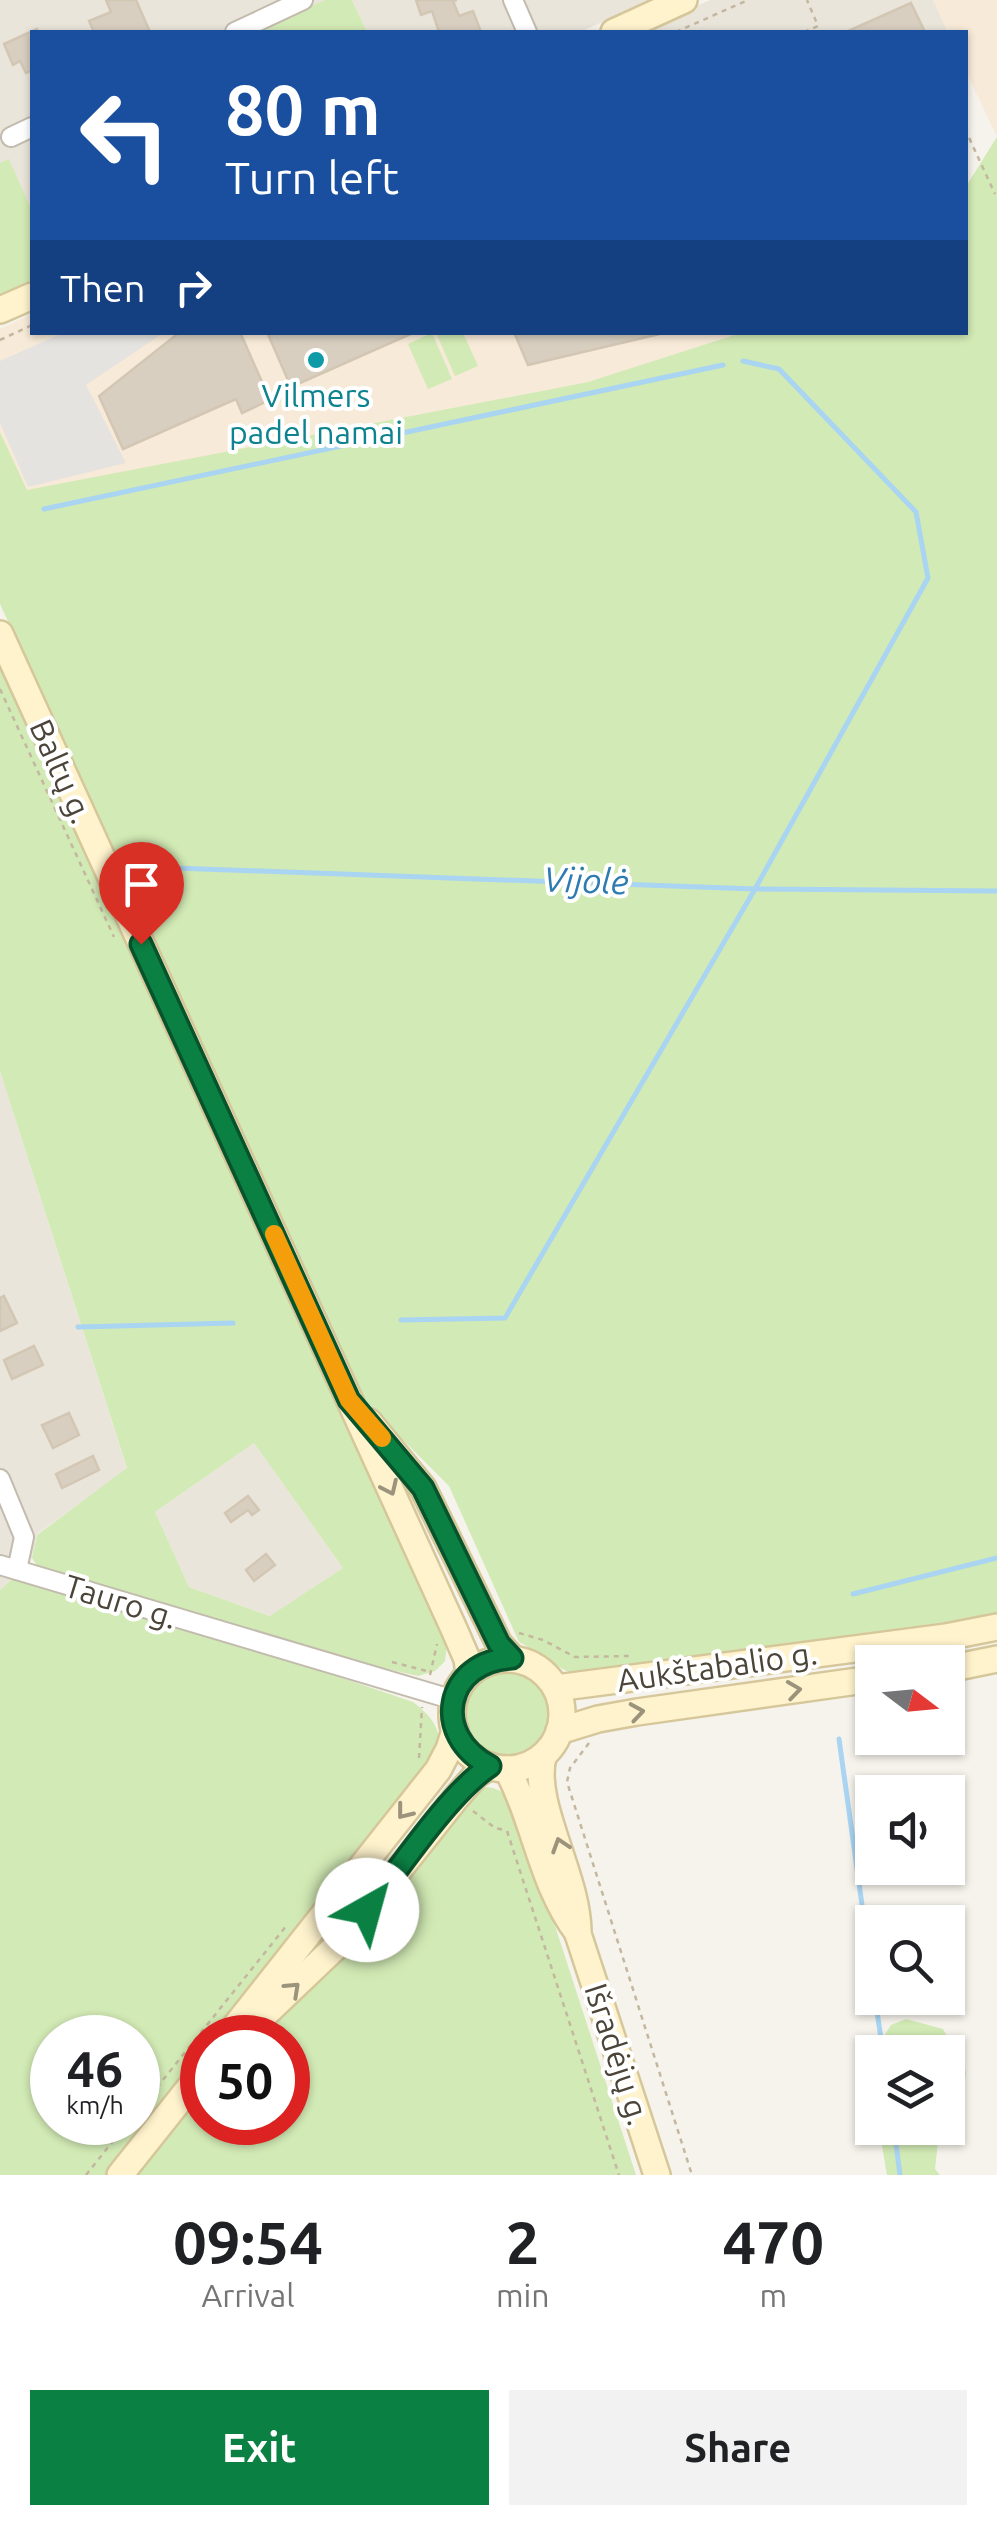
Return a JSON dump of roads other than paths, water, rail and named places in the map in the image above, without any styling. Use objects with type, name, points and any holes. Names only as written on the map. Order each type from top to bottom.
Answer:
[{"type":"main road","points":[[618,30],[684,0]]},
{"type":"main road","points":[[0,310],[30,297]]},
{"type":"main road","name":"Baltų g.","points":[[0,634],[460,1644],[469,1674]]},
{"type":"main road","name":"Baltų g.","points":[[349,1400],[423,1488],[499,1644],[512,1658]]},
{"type":"main road","name":"Aukštabalio g.","points":[[556,1688],[946,1637],[997,1626]]},
{"type":"main road","points":[[244,2015],[438,1770],[454,1730],[454,1700],[469,1674],[497,1659],[512,1658],[545,1673],[556,1688],[562,1717],[559,1731],[543,1756],[532,1764],[498,1767],[476,1775],[345,1938],[264,2015]]},
{"type":"main road","points":[[965,1665],[997,1658]]},
{"type":"main road","name":"Aukštabalio g.","points":[[559,1731],[637,1712],[855,1681]]},
{"type":"main road","points":[[454,1730],[474,1758],[498,1767]]},
{"type":"main road","name":"Išradėjų g.","points":[[543,1756],[540,1781],[575,1895],[578,1934]]},
{"type":"main road","name":"Išradėjų g.","points":[[498,1767],[521,1800],[556,1896],[578,1934],[657,2175]]},
{"type":"main road","points":[[120,2175],[180,2100]]},
{"type":"street","points":[[240,30],[304,0]]},
{"type":"street","points":[[513,0],[526,30]]},
{"type":"street","points":[[11,136],[30,128]]},
{"type":"street","points":[[0,1479],[24,1537],[8,1568]]},
{"type":"street","name":"Tauro g.","points":[[8,1568],[454,1700]]},
{"type":"waterway","points":[[401,1320],[505,1318],[755,889],[928,578],[916,512],[779,369],[743,361]]},
{"type":"waterway","points":[[44,509],[723,365]]},
{"type":"waterway","name":"Vijolė","points":[[175,868],[755,889],[997,891]]},
{"type":"waterway","points":[[78,1327],[233,1323]]},
{"type":"waterway","points":[[853,1594],[997,1558]]},
{"type":"waterway","points":[[839,1739],[862,1905]]},
{"type":"waterway","points":[[878,2015],[880,2035]]},
{"type":"waterway","points":[[896,2145],[900,2175]]},
{"type":"place","name":"Vilmers padel namai","points":[[316,360]]}]
